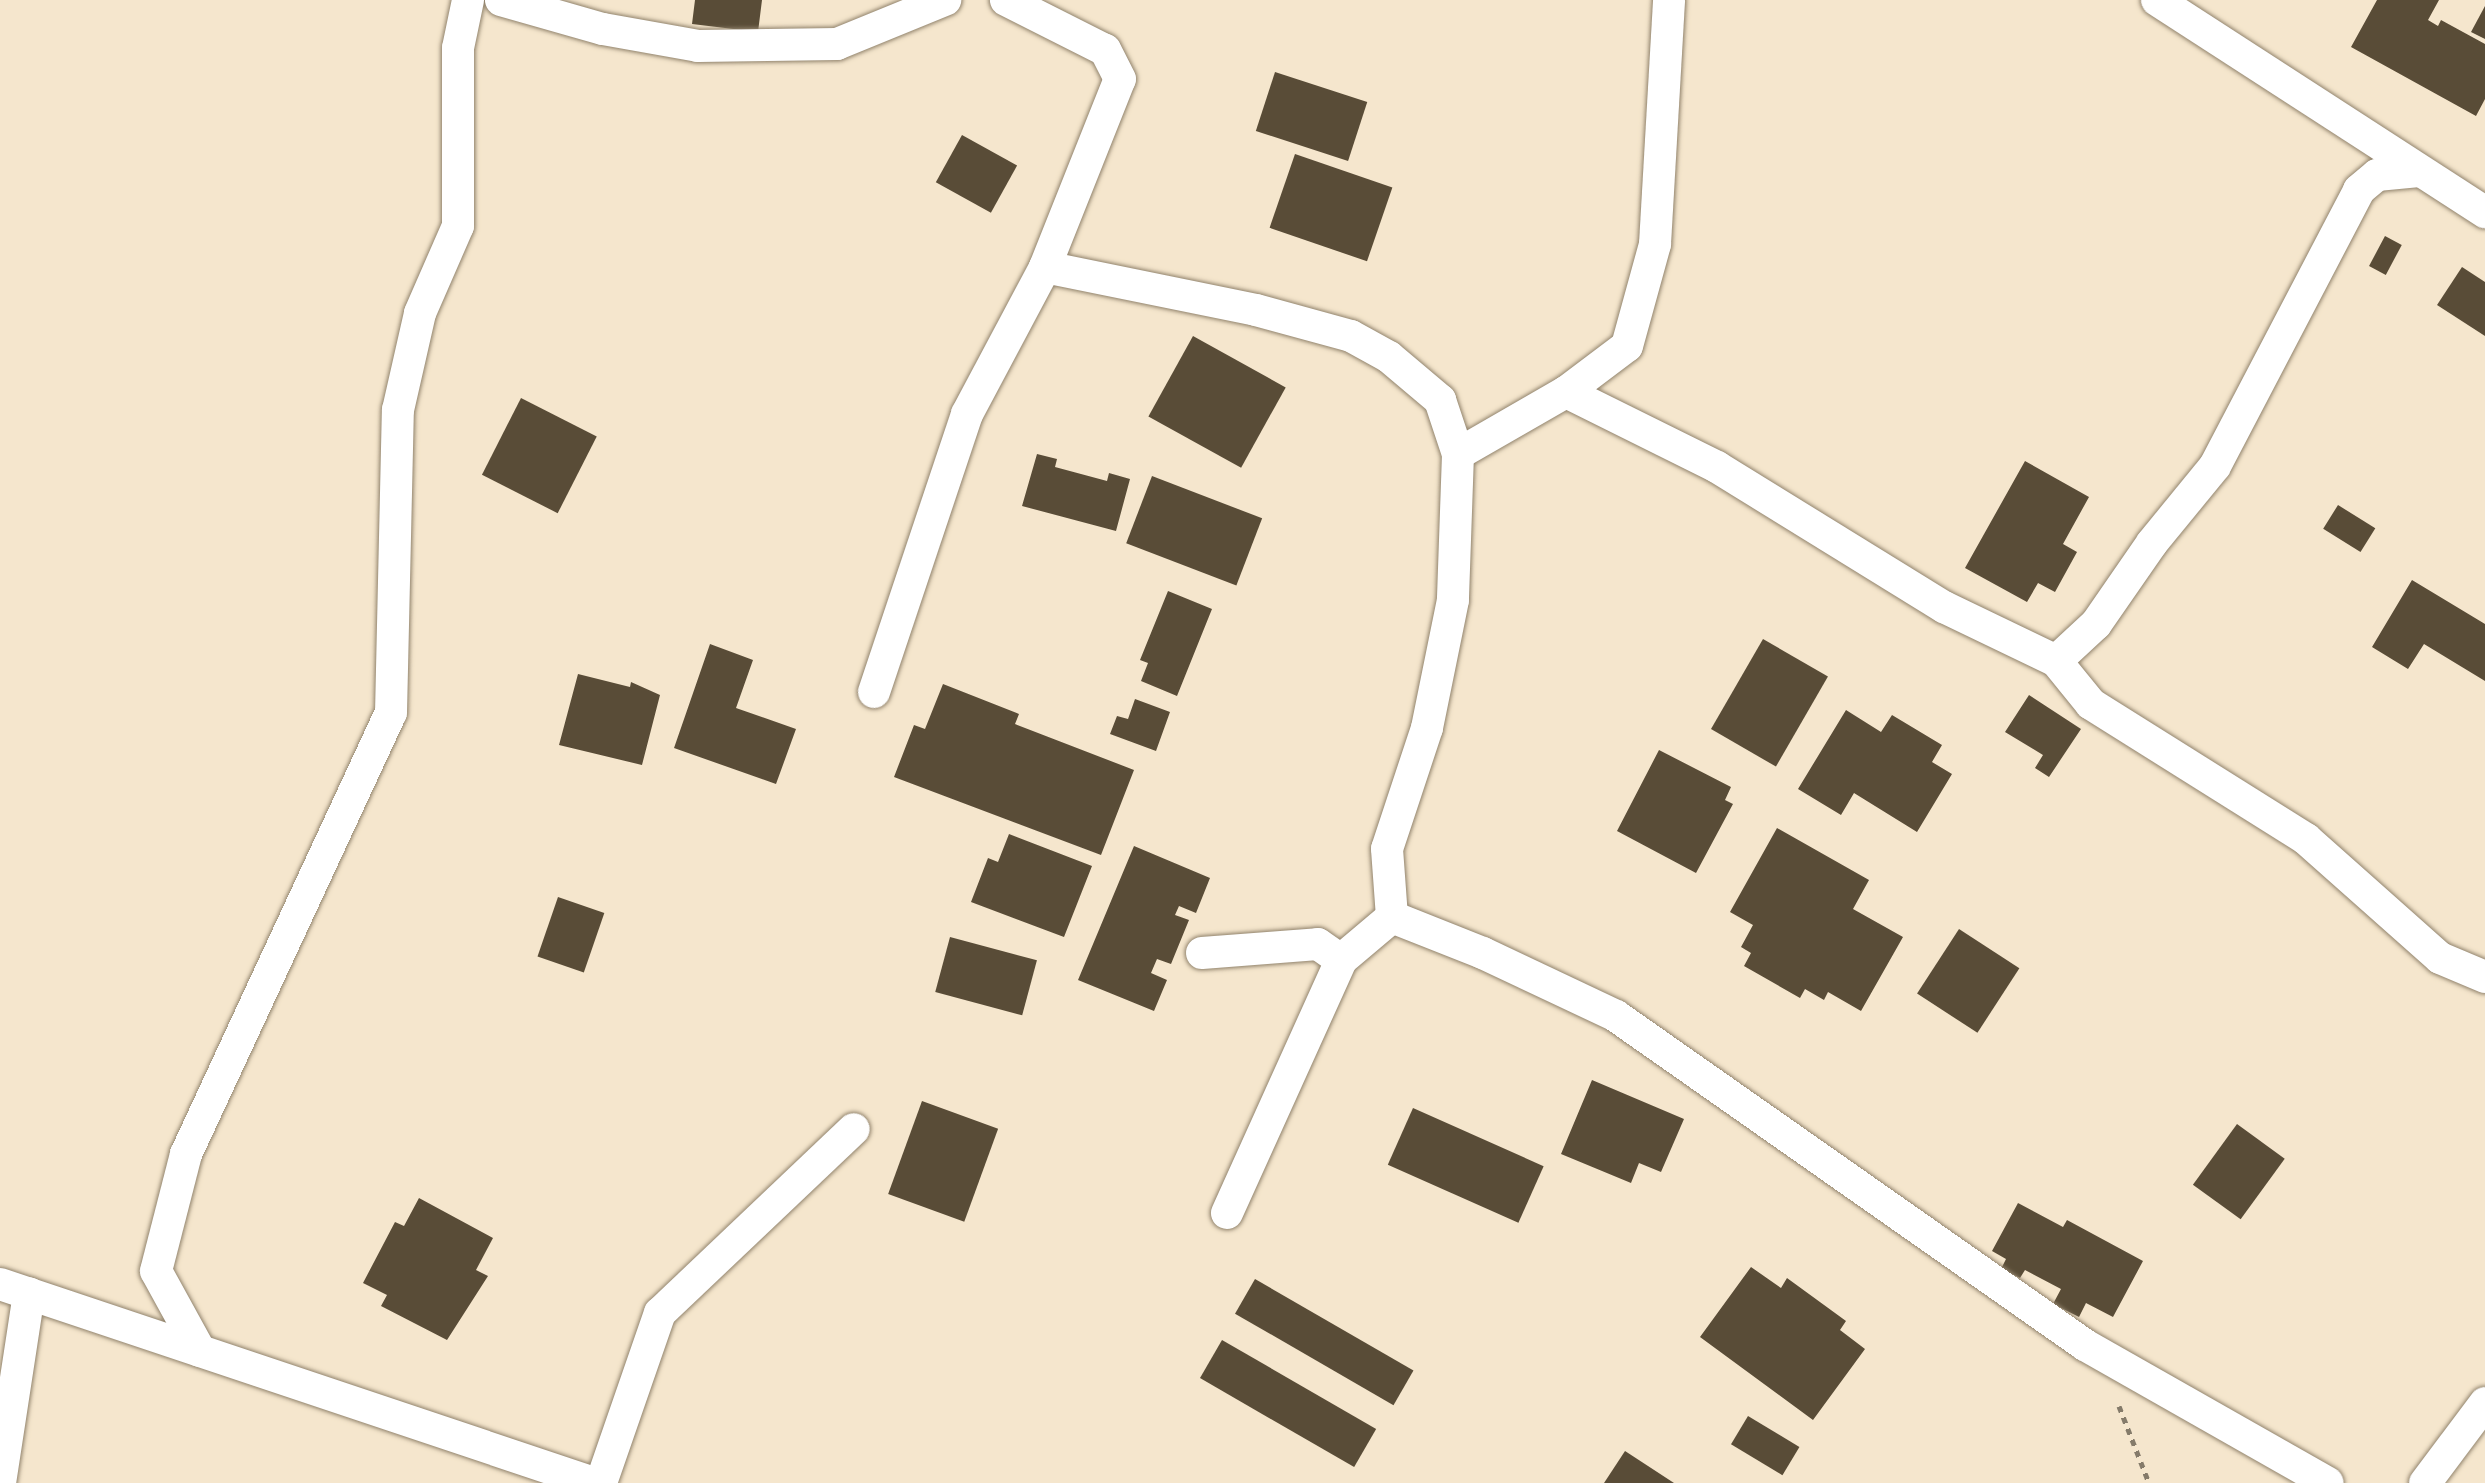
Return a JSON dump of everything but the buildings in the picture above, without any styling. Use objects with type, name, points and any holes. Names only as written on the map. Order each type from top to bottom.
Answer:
[{"type":"street","points":[[200,1351],[156,1271],[186,1154],[391,713],[398,410],[420,313],[458,226],[458,48],[468,0]]},
{"type":"street","points":[[501,0],[603,29],[698,46],[837,44],[945,0]]},
{"type":"street","points":[[874,692],[967,414],[1045,267],[1120,79],[1105,50],[1006,0]]},
{"type":"street","points":[[1458,454],[1566,392],[1627,346],[1655,244],[1669,0]]},
{"type":"street","points":[[2157,0],[2485,212]]},
{"type":"street","points":[[2056,661],[2096,624],[2152,543],[2215,466],[2359,190],[2377,175],[2419,171]]},
{"type":"street","points":[[1045,267],[1241,307],[1351,336],[1389,357],[1440,400],[1458,454],[1460,516],[1453,600],[1427,728],[1387,849],[1392,917]]},
{"type":"street","points":[[1566,392],[1717,467],[1944,607],[2056,661],[2091,704],[2306,839],[2440,958],[2485,977]]},
{"type":"street","points":[[1227,1213],[1341,960],[1392,917]]},
{"type":"street","points":[[1392,917],[1483,953],[1616,1016],[2085,1345],[2328,1483]]},
{"type":"street","points":[[1202,953],[1318,944],[1341,960]]},
{"type":"street","points":[[601,1483],[660,1313],[854,1129]]},
{"type":"street","points":[[0,1483],[15,1288],[594,1483]]},
{"type":"street","points":[[2425,1483],[2485,1403]]},
{"type":"path","points":[[2117,1401],[2149,1483]]}]
